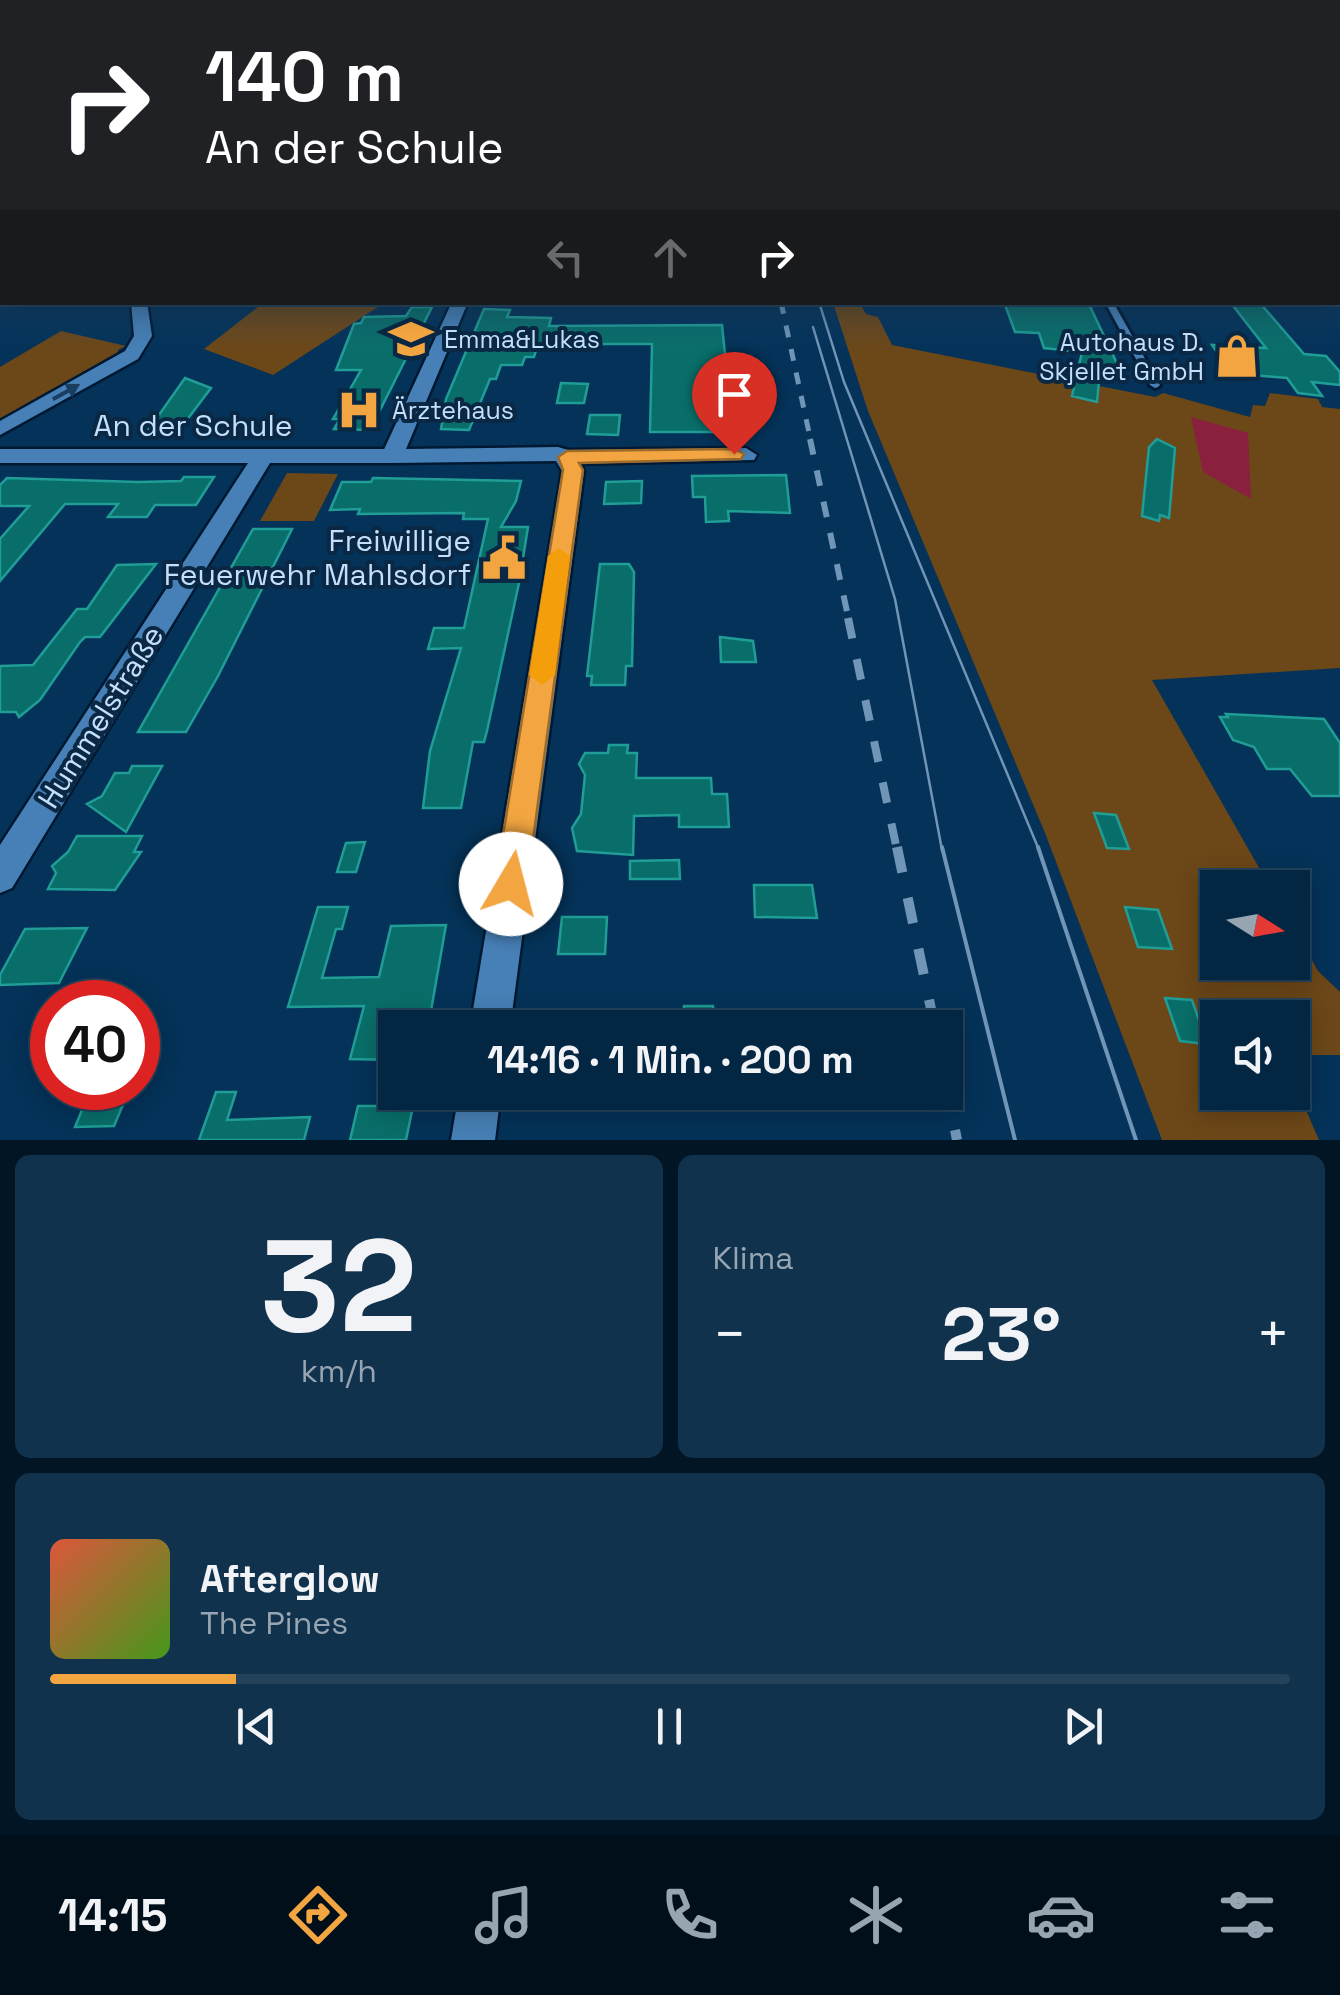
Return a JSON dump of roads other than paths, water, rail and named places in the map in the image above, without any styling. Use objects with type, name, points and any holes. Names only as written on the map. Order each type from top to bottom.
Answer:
[{"type":"street","points":[[0,429],[132,355],[144,336],[139,305]]},
{"type":"street","points":[[392,456],[459,305]]},
{"type":"street","name":"Hummelstraße","points":[[0,876],[264,455]]},
{"type":"street","name":"An der Schule","points":[[0,456],[746,455]]},
{"type":"street","points":[[493,1010],[573,470],[567,457]]},
{"type":"street","points":[[474,1140],[478,1110]]},
{"type":"lane","points":[[1111,305],[1155,385]]},
{"type":"tram line","points":[[820,305],[844,382],[1039,850]]},
{"type":"tram line","points":[[813,327],[895,599],[942,850]]},
{"type":"tram line","points":[[942,847],[1015,1140]]},
{"type":"tram line","points":[[1038,847],[1136,1140]]},
{"type":"railway","points":[[782,305],[811,442]]},
{"type":"railway","points":[[810,439],[849,621]]},
{"type":"railway","points":[[848,618],[897,850]]},
{"type":"railway","points":[[897,847],[931,1010]]},
{"type":"railway","points":[[951,1110],[957,1140]]},
{"type":"place","name":"Emma&Lukas","points":[[411,339]]},
{"type":"place","name":"Autohaus D. Skjellet GmbH","points":[[1237,356]]},
{"type":"place","name":"Ärztehaus","points":[[359,410]]},
{"type":"place","name":"Freiwillige Feuerwehr Mahlsdorf","points":[[504,558]]}]
